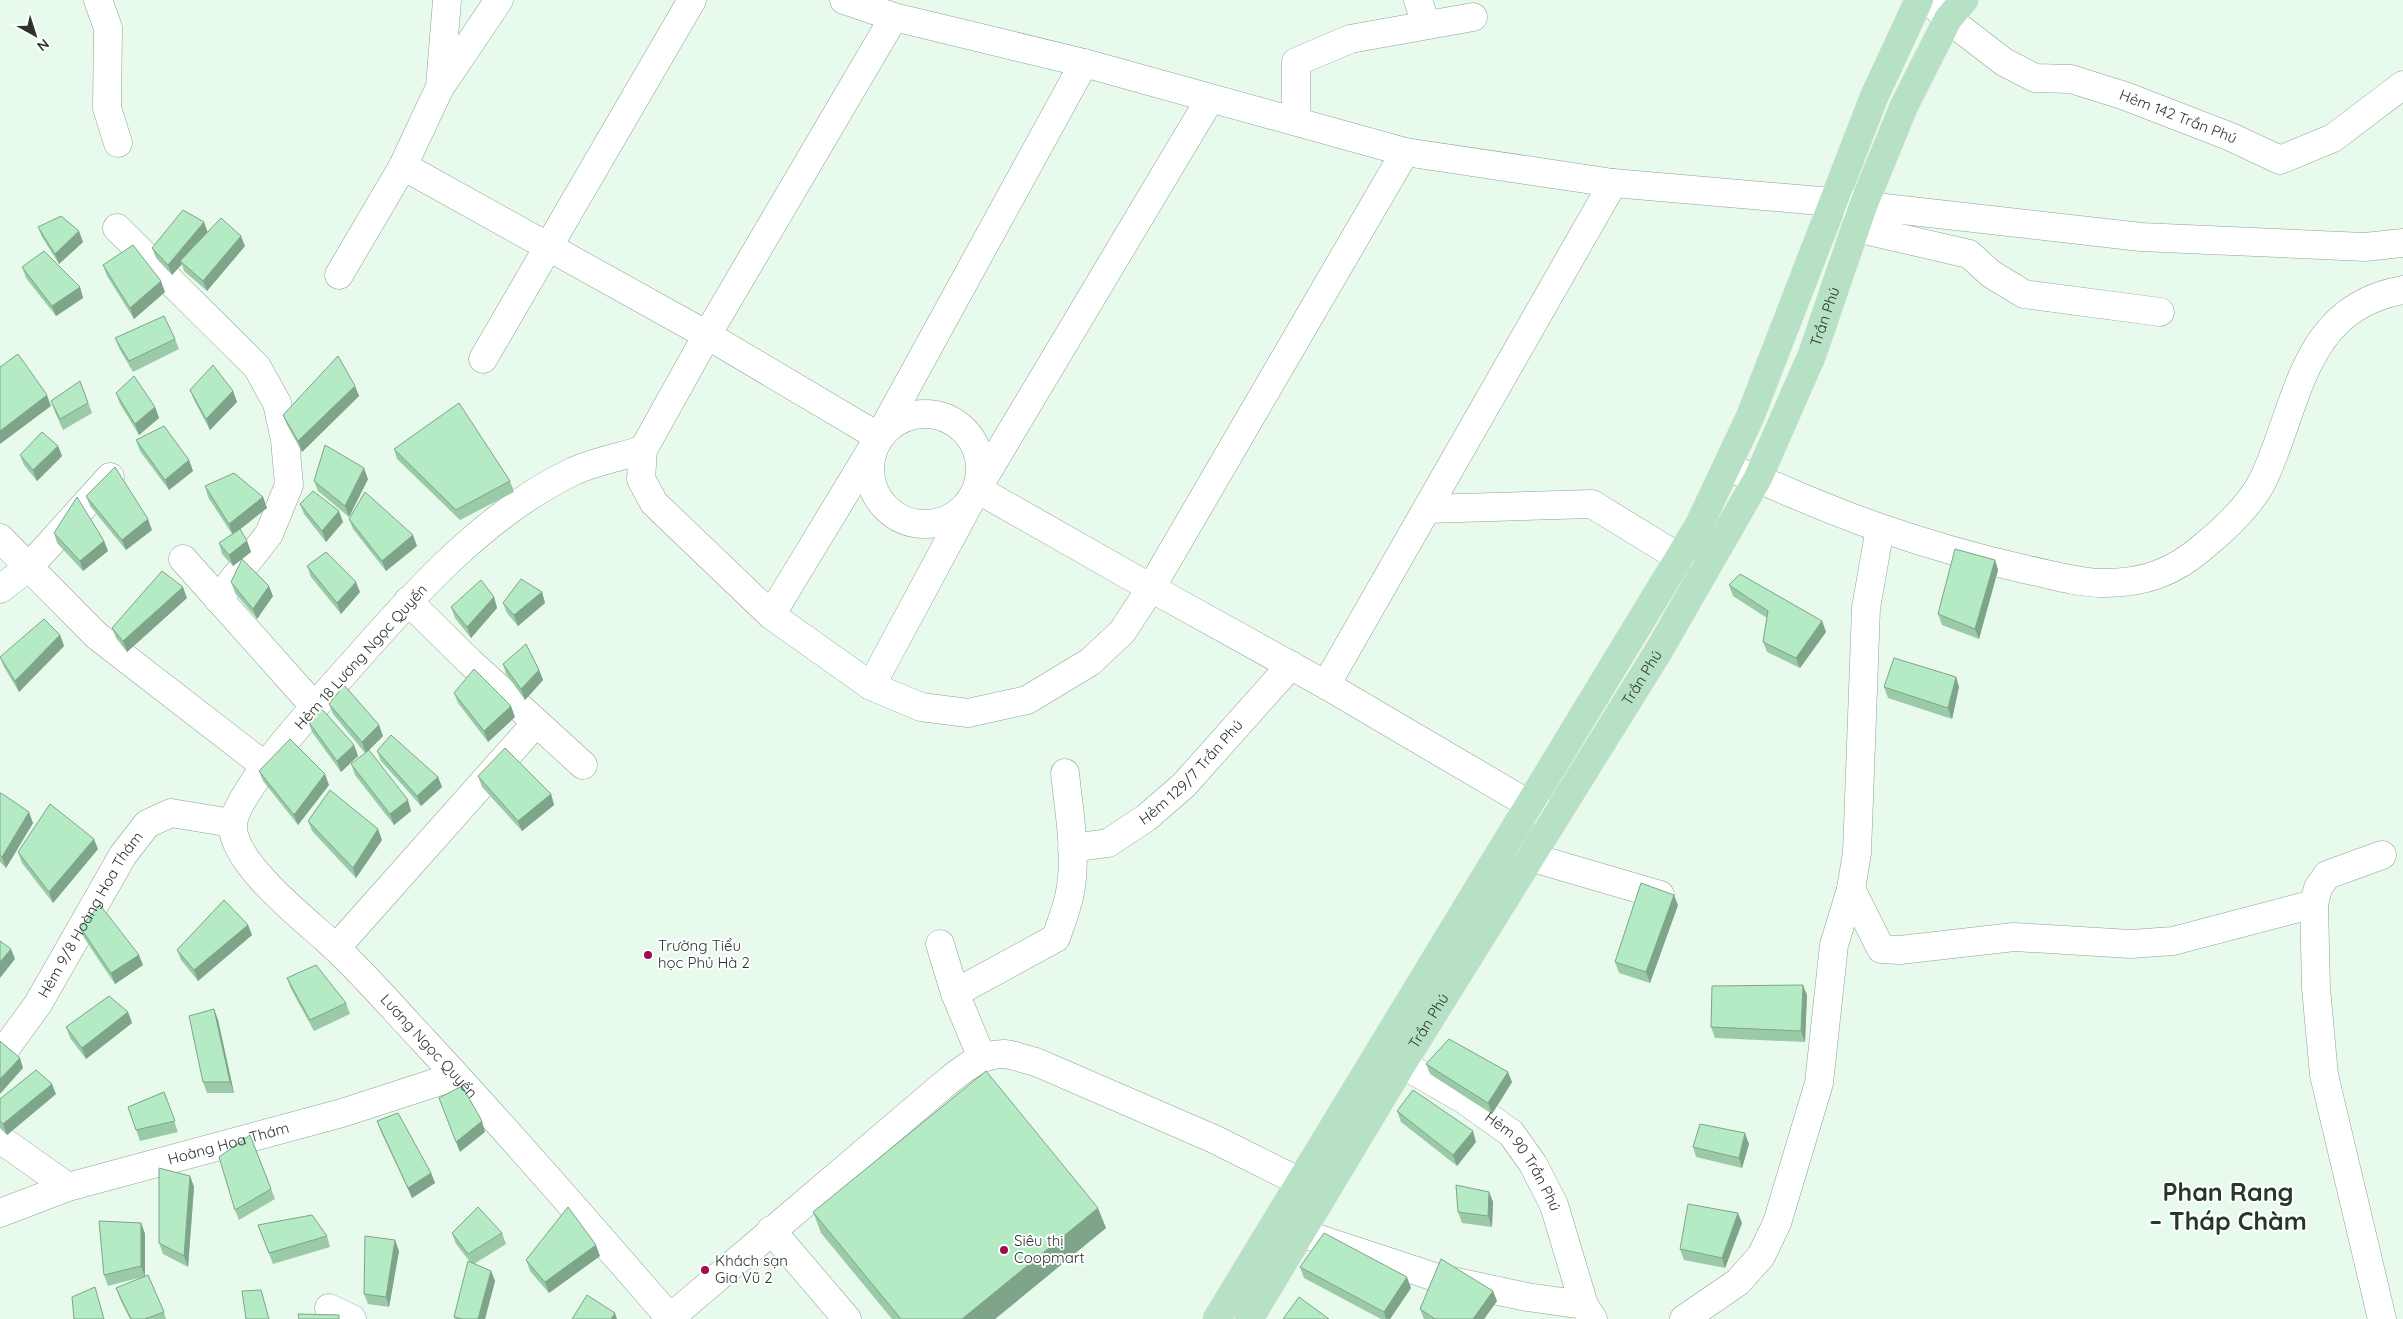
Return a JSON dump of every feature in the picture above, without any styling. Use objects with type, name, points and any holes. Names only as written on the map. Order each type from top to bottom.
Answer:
[{"type":"main road","name":"Trần Phú","points":[[1217,1319],[1699,525],[1750,417],[1874,97],[1919,0]]},
{"type":"main road","name":"Trần Phú","points":[[1249,1319],[1402,1064],[1663,644],[1758,478],[1812,355],[1859,217],[1947,6]]},
{"type":"street","points":[[98,0],[108,28],[107,108],[118,143]]},
{"type":"street","points":[[440,87],[447,0]]},
{"type":"street","points":[[339,275],[403,166],[440,87],[499,0]]},
{"type":"street","points":[[483,359],[692,0]]},
{"type":"street","points":[[844,0],[894,17],[1084,63],[1210,100],[1296,121],[1406,152],[1614,183],[1832,202],[1859,217],[1969,254],[1991,274],[2024,294],[2160,312]]},
{"type":"street","name":"Hẻm 142 Trần Phú","points":[[1947,6],[2004,62],[2035,78],[2071,79],[2125,96],[2231,137],[2280,160],[2334,138],[2403,84]]},
{"type":"street","points":[[1296,121],[1296,62],[1350,38],[1422,12],[1473,17]]},
{"type":"street","points":[[894,17],[707,334],[643,450],[641,480],[654,503],[771,615],[871,686],[921,707],[968,713],[1027,700],[1090,662],[1122,632],[1151,588],[1406,152]]},
{"type":"street","points":[[771,615],[879,437],[1084,63]]},
{"type":"street","points":[[871,686],[977,489],[981,471],[979,453],[971,437],[958,424],[943,416],[925,413],[907,416],[891,424],[879,437],[871,455],[869,473],[873,491],[884,507],[898,519],[917,524],[935,524],[953,517],[968,505],[977,489],[1210,100]]},
{"type":"street","points":[[403,166],[707,334],[879,437]]},
{"type":"street","points":[[1326,685],[1614,183]]},
{"type":"street","points":[[1859,217],[2141,237],[2365,247],[2403,243]]},
{"type":"street","points":[[117,228],[258,367],[277,403],[285,440],[289,485],[269,534],[218,599]]},
{"type":"street","points":[[1727,467],[1880,528],[2000,563],[2061,577],[2102,583],[2145,580],[2161,575],[2189,559],[2239,514],[2262,482],[2305,367],[2323,336],[2349,311],[2388,292],[2403,290]]},
{"type":"street","name":"Hẻm 18 Lương Ngọc Quyến","points":[[265,766],[408,601],[468,544],[516,506],[573,472],[643,450]]},
{"type":"street","points":[[0,589],[28,568],[110,477]]},
{"type":"street","points":[[977,489],[1326,685],[1554,819]]},
{"type":"street","points":[[1427,509],[1592,504],[1680,558]]},
{"type":"street","points":[[1684,1319],[1738,1282],[1761,1256],[1777,1223],[1818,1083],[1834,944],[1851,889],[1856,853],[1866,608],[1880,528]]},
{"type":"street","points":[[0,538],[97,636],[265,766],[236,813],[232,823]]},
{"type":"street","points":[[183,559],[315,707]]},
{"type":"street","points":[[408,601],[583,765]]},
{"type":"street","name":"Hẻm 129/7 Trần Phú","points":[[1072,848],[1108,843],[1146,818],[1184,785],[1291,665]]},
{"type":"street","points":[[336,948],[536,723]]},
{"type":"street","points":[[954,993],[1056,938],[1070,897],[1072,848],[1065,773]]},
{"type":"street","name":"Hẻm 9/8 Hoàng Hoa Thám","points":[[0,1056],[38,1004],[123,854],[147,824],[171,813],[232,823]]},
{"type":"street","name":"Lương Ngọc Quyến","points":[[232,823],[234,834],[245,856],[268,888],[336,948],[456,1076],[671,1318]]},
{"type":"street","points":[[2382,855],[2327,875],[2318,888],[2314,904],[2316,988],[2324,1075],[2382,1319]]},
{"type":"street","points":[[1530,856],[1660,895]]},
{"type":"street","points":[[1851,889],[1881,948],[1900,950],[2014,937],[2131,944],[2173,941],[2314,904]]},
{"type":"street","points":[[940,944],[954,993],[982,1058]]},
{"type":"street","points":[[671,1318],[771,1230],[947,1082],[982,1058],[1006,1054],[1036,1062],[1214,1138],[1324,1194]]},
{"type":"street","name":"Hẻm 90 Trần Phú","points":[[1402,1064],[1463,1099],[1510,1134],[1533,1164],[1554,1205],[1588,1312]]},
{"type":"street","name":"Hoàng Hoa Thám","points":[[0,1213],[68,1187],[342,1113],[456,1076]]},
{"type":"street","points":[[0,1139],[68,1187]]},
{"type":"street","points":[[771,1230],[847,1319]]},
{"type":"street","points":[[1301,1234],[1438,1278],[1588,1312]]},
{"type":"building","points":[[183,210],[204,222],[168,265],[152,248]]},
{"type":"building","points":[[61,216],[79,231],[55,254],[38,227]]},
{"type":"building","points":[[221,218],[241,236],[203,281],[180,261]]},
{"type":"building","points":[[133,245],[161,281],[130,308],[103,265]]},
{"type":"building","points":[[44,251],[80,287],[52,306],[22,267]]},
{"type":"building","points":[[164,316],[175,339],[129,361],[115,338]]},
{"type":"building","points":[[18,354],[47,395],[0,431],[0,367]]},
{"type":"building","points":[[338,356],[355,386],[298,441],[283,415]]},
{"type":"building","points":[[213,365],[233,391],[206,419],[190,390]]},
{"type":"building","points":[[134,376],[155,407],[135,424],[116,393]]},
{"type":"building","points":[[80,381],[88,403],[60,419],[51,401]]},
{"type":"building","points":[[459,403],[510,481],[456,510],[394,449]]},
{"type":"building","points":[[164,426],[189,460],[165,480],[136,440]]},
{"type":"building","points":[[42,432],[58,446],[33,470],[20,455]]},
{"type":"building","points":[[325,445],[364,468],[345,506],[314,481]]},
{"type":"building","points":[[115,467],[148,519],[122,540],[86,496]]},
{"type":"building","points":[[234,473],[263,497],[229,524],[205,486]]},
{"type":"building","points":[[313,491],[339,511],[322,531],[300,504]]},
{"type":"building","points":[[365,492],[413,535],[382,561],[349,519]]},
{"type":"building","points":[[77,497],[104,541],[80,561],[54,533]]},
{"type":"building","points":[[240,529],[247,541],[229,555],[219,543]]},
{"type":"building","points":[[1955,549],[1995,560],[1975,629],[1938,614]]},
{"type":"building","points":[[326,552],[356,582],[337,603],[307,566]]},
{"type":"building","points":[[242,559],[269,586],[253,609],[231,582]]},
{"type":"building","points":[[162,571],[183,587],[123,641],[112,628]]},
{"type":"building","points":[[1740,574],[1822,621],[1796,658],[1763,642],[1768,611],[1729,585]]},
{"type":"building","points":[[521,579],[542,592],[514,615],[503,603]]},
{"type":"building","points":[[481,580],[494,597],[467,627],[451,607]]},
{"type":"building","points":[[44,619],[60,635],[15,681],[0,657]]},
{"type":"building","points":[[526,644],[539,670],[521,689],[503,664]]},
{"type":"building","points":[[1894,658],[1956,677],[1948,708],[1884,687]]},
{"type":"building","points":[[474,669],[511,706],[484,731],[454,693]]},
{"type":"building","points":[[344,685],[379,725],[362,742],[329,704]]},
{"type":"building","points":[[322,709],[354,745],[337,761],[308,721]]},
{"type":"building","points":[[391,735],[438,777],[417,796],[377,751]]},
{"type":"building","points":[[290,739],[325,774],[294,815],[259,771]]},
{"type":"building","points":[[505,748],[551,794],[518,821],[478,776]]},
{"type":"building","points":[[369,750],[408,800],[390,814],[351,764]]},
{"type":"building","points":[[330,790],[378,829],[353,868],[308,821]]},
{"type":"building","points":[[0,793],[29,812],[2,857],[0,855]]},
{"type":"building","points":[[50,804],[94,839],[49,892],[18,852]]},
{"type":"building","points":[[1641,883],[1674,895],[1646,972],[1615,962]]},
{"type":"building","points":[[224,900],[248,925],[194,970],[177,950]]},
{"type":"building","points":[[100,905],[139,955],[111,973],[80,927]]},
{"type":"building","points":[[0,941],[11,949],[0,962]]},
{"type":"building","points":[[316,965],[346,1003],[310,1020],[287,978]]},
{"type":"building","points":[[1803,985],[1801,1031],[1711,1027],[1712,986]]},
{"type":"building","points":[[109,996],[128,1012],[82,1048],[66,1027]]},
{"type":"building","points":[[214,1009],[230,1082],[203,1082],[189,1016]]},
{"type":"building","points":[[1449,1039],[1508,1072],[1488,1103],[1426,1064]]},
{"type":"building","points":[[0,1041],[20,1058],[0,1079]]},
{"type":"building","points":[[36,1070],[52,1084],[3,1124],[0,1121],[0,1099]]},
{"type":"building","points":[[986,1071],[1098,1208],[962,1319],[901,1319],[813,1212]]},
{"type":"building","points":[[462,1086],[482,1121],[456,1142],[439,1098]]},
{"type":"building","points":[[1413,1090],[1473,1131],[1453,1155],[1397,1111]]},
{"type":"building","points":[[164,1092],[175,1121],[136,1130],[128,1107]]},
{"type":"building","points":[[398,1113],[431,1173],[408,1188],[377,1121]]},
{"type":"building","points":[[1700,1124],[1745,1133],[1739,1158],[1693,1147]]},
{"type":"building","points":[[250,1135],[271,1189],[235,1210],[219,1157]]},
{"type":"building","points":[[159,1168],[190,1176],[184,1256],[159,1243]]},
{"type":"building","points":[[1456,1185],[1489,1192],[1488,1216],[1458,1212]]},
{"type":"building","points":[[1688,1204],[1738,1213],[1722,1258],[1680,1249]]},
{"type":"building","points":[[478,1207],[502,1233],[468,1254],[452,1233]]},
{"type":"building","points":[[568,1207],[596,1245],[545,1282],[526,1260]]},
{"type":"building","points":[[312,1215],[327,1236],[269,1253],[258,1225]]},
{"type":"building","points":[[99,1221],[141,1223],[141,1266],[104,1275]]},
{"type":"building","points":[[1324,1233],[1407,1277],[1384,1312],[1300,1267]]},
{"type":"building","points":[[365,1236],[395,1240],[386,1297],[364,1294]]},
{"type":"building","points":[[1441,1259],[1493,1291],[1473,1319],[1435,1319],[1420,1309]]},
{"type":"building","points":[[468,1261],[491,1271],[478,1319],[454,1317]]},
{"type":"building","points":[[148,1275],[164,1312],[145,1319],[131,1319],[116,1288]]},
{"type":"building","points":[[95,1287],[104,1319],[74,1319],[72,1297]]},
{"type":"building","points":[[261,1290],[269,1319],[246,1319],[242,1291]]},
{"type":"building","points":[[587,1295],[615,1313],[611,1319],[572,1319]]},
{"type":"building","points":[[1299,1297],[1329,1319],[1283,1319]]},
{"type":"building","points":[[298,1314],[339,1315],[339,1319],[299,1319]]},
{"type":"place","name":"Trường Tiểu học Phủ Hà 2","points":[[648,955]]},
{"type":"place","name":"Siêu thị Coopmart","points":[[1004,1250]]},
{"type":"place","name":"Khách sạn Gia Vũ 2","points":[[705,1270]]},
{"type":"district","name":"Phan Rang – Tháp Chàm","points":[[2228,1206]]}]
